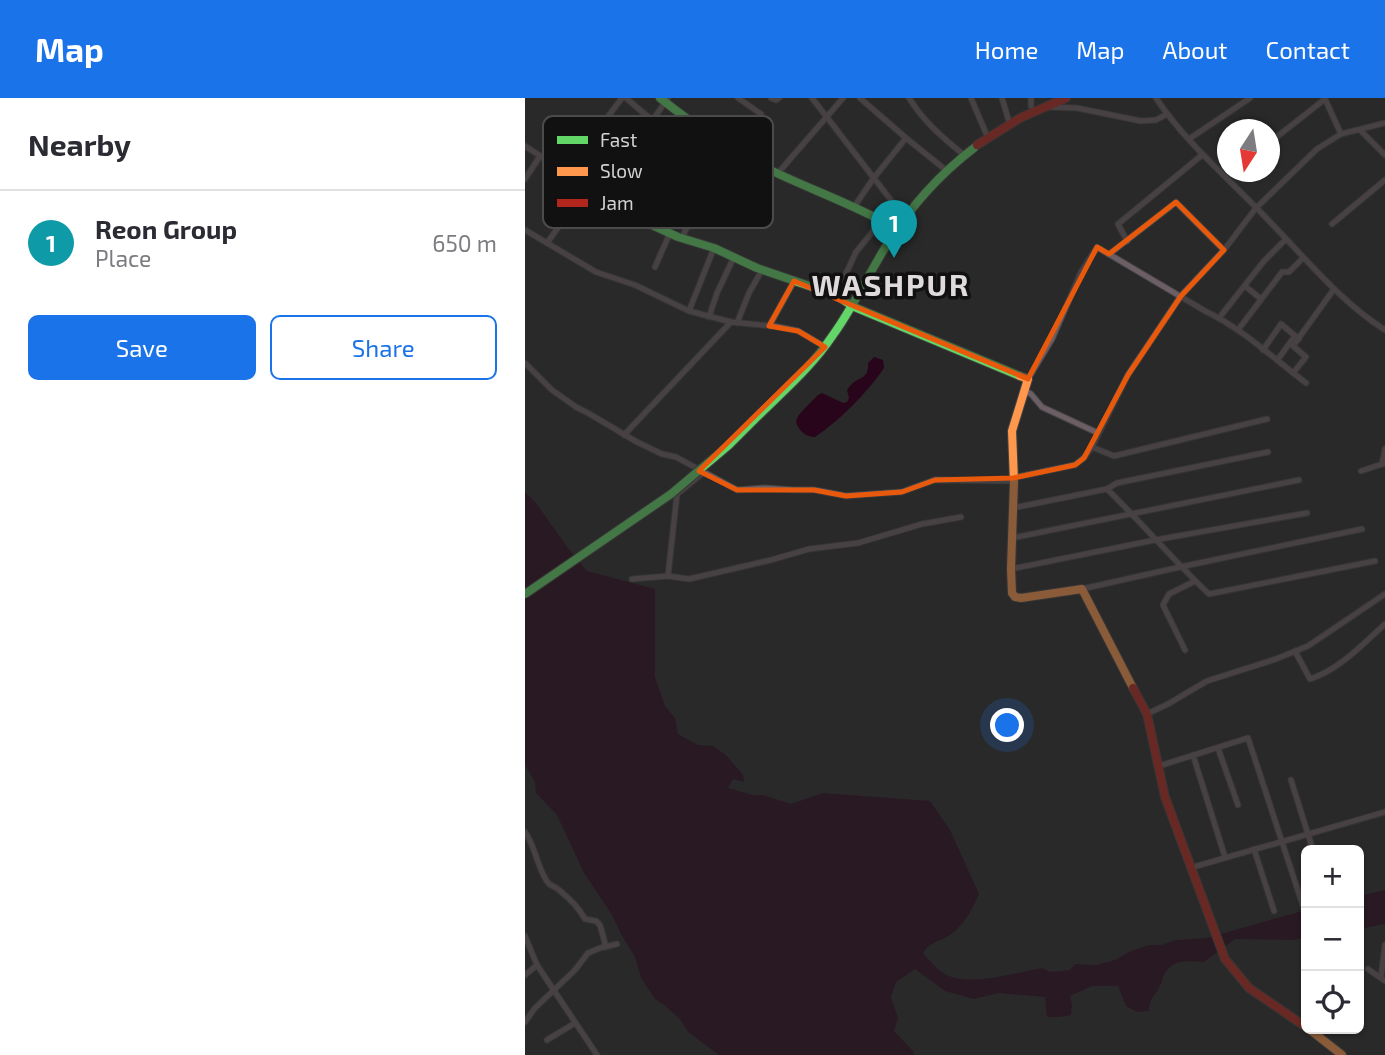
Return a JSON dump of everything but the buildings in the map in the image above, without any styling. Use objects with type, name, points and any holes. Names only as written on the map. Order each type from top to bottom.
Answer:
[{"type":"street","points":[[607,116],[624,98],[647,116]]},
{"type":"street","points":[[738,98],[761,114],[759,116]]},
{"type":"street","points":[[771,98],[779,98]]},
{"type":"street","points":[[812,98],[904,217]]},
{"type":"street","points":[[778,173],[843,98]]},
{"type":"street","points":[[860,98],[947,171]]},
{"type":"street","points":[[909,98],[931,128],[964,155]]},
{"type":"street","points":[[971,98],[988,138]]},
{"type":"street","points":[[1002,98],[1010,125]]},
{"type":"street","points":[[1031,98],[1031,106]]},
{"type":"street","points":[[525,594],[671,494],[730,444],[808,368],[825,347],[897,229],[947,171],[988,138],[1043,107],[1066,98]]},
{"type":"street","points":[[1157,98],[1167,114],[1217,169]]},
{"type":"street","points":[[1189,139],[1250,98]]},
{"type":"street","points":[[1280,134],[1325,98],[1341,134]]},
{"type":"street","points":[[656,116],[664,99],[685,116]]},
{"type":"street","points":[[1043,107],[1077,108],[1141,121],[1156,120],[1167,114]]},
{"type":"street","points":[[525,363],[552,390],[624,435],[662,454],[676,457],[737,490],[814,490],[846,496],[902,492],[935,480],[1014,480],[1075,466],[1092,447],[1128,375],[1181,296],[1224,250],[1256,208],[1317,149],[1341,134],[1385,123]]},
{"type":"street","points":[[1360,130],[1385,155]]},
{"type":"street","points":[[854,207],[906,138]]},
{"type":"street","points":[[525,146],[543,158]]},
{"type":"street","points":[[1127,241],[1118,223],[1202,155]]},
{"type":"street","points":[[525,179],[540,156]]},
{"type":"street","points":[[773,170],[897,229]]},
{"type":"street","points":[[1332,224],[1385,180]]},
{"type":"street","points":[[1230,182],[1334,289],[1385,330]]},
{"type":"street","points":[[1109,254],[1176,202],[1224,250]]},
{"type":"street","points":[[836,295],[856,252],[880,219]]},
{"type":"street","points":[[547,243],[558,228]]},
{"type":"street","points":[[682,238],[687,228]]},
{"type":"street","points":[[660,229],[714,248],[762,270],[836,295],[852,306],[1028,379]]},
{"type":"street","points":[[525,230],[596,272],[635,285],[689,311],[734,323],[798,331],[825,347]]},
{"type":"street","points":[[655,267],[670,233]]},
{"type":"street","points":[[1219,318],[1264,261],[1286,239]]},
{"type":"street","points":[[1306,383],[1238,330],[1097,247],[1081,272],[1052,339],[1028,379],[1012,431],[1012,593],[1015,597],[1083,589],[1362,529]]},
{"type":"street","points":[[689,311],[714,248]]},
{"type":"street","points":[[709,317],[734,257]]},
{"type":"street","points":[[1238,330],[1282,272],[1289,272],[1303,258]]},
{"type":"street","points":[[624,435],[734,323],[762,270]]},
{"type":"street","points":[[769,326],[793,281]]},
{"type":"street","points":[[1245,286],[1262,299]]},
{"type":"street","points":[[1278,359],[1334,289]]},
{"type":"street","points":[[1263,350],[1281,324],[1297,337]]},
{"type":"street","points":[[1293,373],[1306,357],[1293,346],[1297,337]]},
{"type":"street","points":[[1024,390],[1042,407],[1098,433]]},
{"type":"street","points":[[1092,447],[1114,456],[1267,419]]},
{"type":"street","points":[[1361,471],[1383,463],[1385,449]]},
{"type":"street","points":[[1013,508],[1107,489],[1117,483],[1268,452]]},
{"type":"street","points":[[669,576],[677,494],[703,473]]},
{"type":"street","points":[[1012,538],[1299,480]]},
{"type":"street","points":[[1107,489],[1209,594],[1374,561]]},
{"type":"street","points":[[1011,569],[1307,513]]},
{"type":"street","points":[[632,579],[669,576],[689,579],[809,550],[858,543],[922,524],[961,517]]},
{"type":"street","points":[[1185,650],[1163,605],[1169,594],[1195,581]]},
{"type":"street","points":[[1083,589],[1147,714],[1165,797],[1225,958],[1249,988],[1301,1023]]},
{"type":"street","points":[[1147,714],[1207,681],[1308,646],[1385,594]]},
{"type":"street","points":[[1294,651],[1310,679],[1321,676],[1356,651],[1385,624]]},
{"type":"street","points":[[1159,766],[1248,738],[1301,900]]},
{"type":"street","points":[[1218,748],[1238,805]]},
{"type":"street","points":[[1193,755],[1225,857]]},
{"type":"street","points":[[1291,780],[1311,845]]},
{"type":"street","points":[[1189,867],[1385,812]]},
{"type":"street","points":[[525,832],[548,883],[573,903],[585,919],[596,921],[600,925],[606,947]]},
{"type":"street","points":[[1254,849],[1275,911]]},
{"type":"street","points":[[525,938],[537,965],[595,1052],[584,1055]]},
{"type":"street","points":[[525,1022],[588,953],[617,944]]},
{"type":"street","points":[[1383,979],[1385,945]]},
{"type":"street","points":[[525,975],[537,965]]},
{"type":"street","points":[[1368,969],[1383,979]]},
{"type":"street","points":[[547,1040],[575,1023]]},
{"type":"street","points":[[1316,1034],[1342,1055]]},
{"type":"highlighted area","points":[[1176,202],[1224,250],[1181,296],[1128,375],[1084,458],[1075,465],[1013,478],[935,480],[902,492],[846,496],[814,490],[737,490],[699,471],[825,347],[798,331],[769,326],[794,281],[1028,379],[1097,247],[1109,254]]},
{"type":"shaded area","points":[[874,357],[883,360],[884,368],[852,406],[815,437],[801,431],[796,422],[804,409],[822,393],[843,403],[847,402],[847,390],[867,373],[868,363]]},
{"type":"shaded area","points":[[525,492],[587,571],[655,589],[655,677],[665,706],[675,718],[678,734],[698,745],[713,746],[726,755],[743,775],[744,782],[733,779],[728,788],[791,804],[823,793],[930,801],[950,830],[979,894],[961,925],[945,938],[930,945],[923,953],[943,973],[953,977],[978,979],[1042,968],[1050,972],[1070,970],[1075,964],[1096,965],[1149,945],[1206,938],[1301,911],[1301,938],[1235,939],[1204,962],[1186,961],[1171,966],[1151,1000],[1149,1011],[1137,1012],[1126,1006],[1118,986],[1092,986],[1070,996],[1071,1015],[1047,1017],[1045,997],[999,993],[974,999],[945,991],[915,969],[896,982],[891,997],[898,1018],[894,1031],[914,1055],[719,1055],[688,1032],[680,1019],[655,999],[641,978],[635,957],[612,915],[584,873],[557,815],[536,793],[535,782],[525,765]]},
{"type":"shaded area","points":[[1385,890],[1385,924],[1364,928],[1364,895]]},
{"type":"traffic: fast","points":[[660,98],[684,116]]},
{"type":"traffic: fast","points":[[753,421],[824,347],[848,313],[897,229],[916,204],[949,169],[974,148]]},
{"type":"traffic: fast","points":[[773,171],[897,229]]},
{"type":"traffic: fast","points":[[659,228],[714,248],[757,268],[836,295],[852,306],[1020,376]]},
{"type":"traffic: fast","points":[[525,594],[671,494],[753,421]]},
{"type":"traffic: slow","points":[[1020,376],[1028,379],[1012,431],[1012,593],[1021,598],[1082,589],[1133,688]]},
{"type":"traffic: slow","points":[[1315,1034],[1342,1055]]},
{"type":"traffic: jam","points":[[977,145],[1020,118],[1066,98]]},
{"type":"traffic: jam","points":[[1133,688],[1147,714],[1165,797],[1225,959],[1249,988],[1301,1024]]},
{"type":"place","name":"Reon Group","points":[[894,258]]},
{"type":"district","name":"WASHPUR","points":[[891,284]]}]
